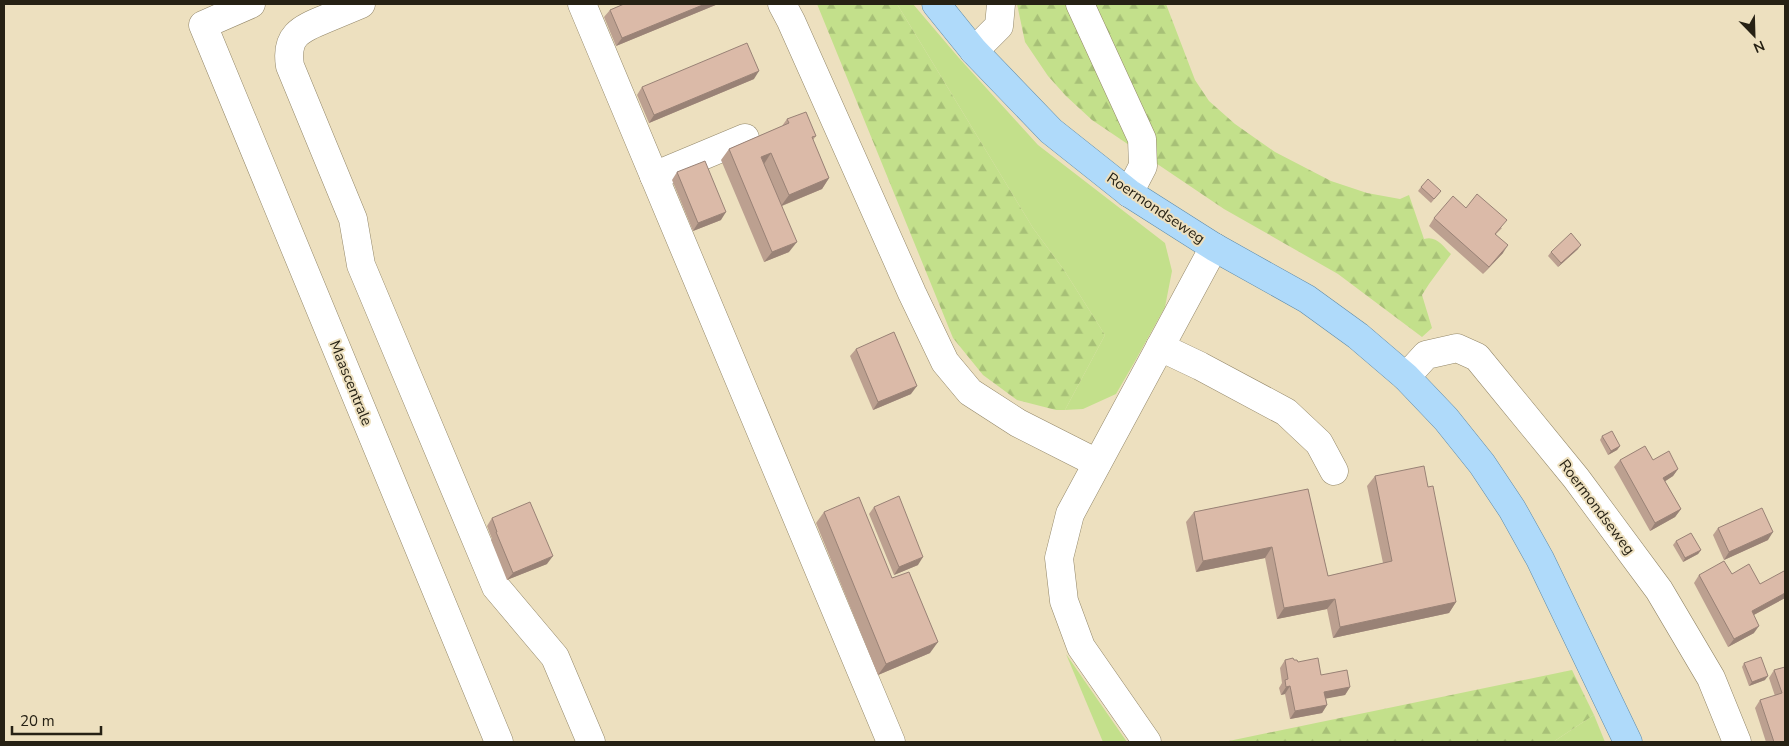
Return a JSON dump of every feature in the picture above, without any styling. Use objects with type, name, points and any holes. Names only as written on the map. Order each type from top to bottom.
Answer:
[{"type":"main road","name":"Roermondseweg","points":[[936,4],[974,51],[1051,131],[1129,193],[1214,247],[1307,299],[1358,336],[1406,377],[1446,420],[1482,464],[1512,509],[1540,559],[1628,742]]},
{"type":"street","name":"Maascentrale","points":[[251,4],[203,25],[499,742]]},
{"type":"street","points":[[361,4],[302,28],[292,40],[288,53],[290,66],[353,219],[361,265],[496,587],[555,657],[591,742]]},
{"type":"street","points":[[582,4],[891,742]]},
{"type":"street","points":[[782,4],[791,20],[912,293],[945,362],[970,392],[1018,423],[1097,463]]},
{"type":"street","points":[[974,51],[999,26],[1000,4]]},
{"type":"street","points":[[1080,4],[1142,139],[1143,166],[1129,193]]},
{"type":"street","points":[[654,176],[745,138]]},
{"type":"street","points":[[1147,742],[1081,647],[1064,601],[1059,558],[1070,514],[1214,247]]},
{"type":"street","points":[[1160,347],[1286,412],[1319,444],[1334,471]]},
{"type":"street","name":"Roermondseweg","points":[[1406,377],[1426,355],[1457,348],[1477,357],[1576,478],[1659,590],[1711,678],[1737,742]]},
{"type":"green space","points":[[817,4],[897,4],[1033,228],[1064,270],[1105,335],[1065,410],[1056,410],[1017,400],[983,375],[953,338]]},
{"type":"green space","points":[[897,4],[913,4],[1038,145],[1165,243],[1172,271],[1165,307],[1116,394],[1083,409],[1065,410],[1105,335],[1064,270],[1033,228]]},
{"type":"green space","points":[[1017,4],[1166,4],[1195,80],[1209,101],[1235,124],[1275,152],[1331,181],[1367,193],[1400,199],[1409,195],[1424,239],[1436,240],[1451,254],[1422,295],[1432,328],[1422,337],[1338,274],[1224,209],[1092,120],[1048,76],[1025,42]]},
{"type":"green space","points":[[1066,654],[1127,742],[1103,742]]},
{"type":"green space","points":[[1572,670],[1594,715],[1553,742],[1224,742]]},
{"type":"green space","points":[[1594,715],[1605,742],[1553,742]]},
{"type":"building","points":[[624,4],[705,4],[622,38],[610,10]]},
{"type":"building","points":[[747,43],[759,71],[654,115],[642,87]]},
{"type":"building","points":[[806,112],[816,136],[812,137],[829,178],[789,195],[771,153],[761,157],[797,242],[772,252],[729,149],[789,123],[787,119]]},
{"type":"building","points":[[705,161],[726,212],[698,223],[677,172]]},
{"type":"building","points":[[1428,179],[1441,191],[1434,199],[1421,187]]},
{"type":"building","points":[[1477,194],[1507,220],[1495,234],[1508,245],[1489,267],[1434,218],[1453,196],[1466,208]]},
{"type":"building","points":[[1571,233],[1581,245],[1561,263],[1551,252]]},
{"type":"building","points":[[894,332],[917,386],[878,402],[856,349]]},
{"type":"building","points":[[1612,431],[1620,446],[1611,451],[1602,436]]},
{"type":"building","points":[[1645,446],[1653,460],[1669,451],[1678,469],[1663,478],[1681,509],[1655,523],[1620,460]]},
{"type":"building","points":[[1424,466],[1428,487],[1433,486],[1456,602],[1340,627],[1335,599],[1284,608],[1272,547],[1203,561],[1194,512],[1308,489],[1328,576],[1392,561],[1375,476]]},
{"type":"building","points":[[899,496],[923,557],[899,567],[874,507]]},
{"type":"building","points":[[859,497],[892,578],[909,572],[938,642],[886,664],[824,512]]},
{"type":"building","points":[[530,502],[553,556],[513,573],[492,518]]},
{"type":"building","points":[[1762,508],[1773,532],[1729,552],[1718,528]]},
{"type":"building","points":[[1691,533],[1701,550],[1685,558],[1676,541]]},
{"type":"building","points":[[1724,561],[1732,574],[1749,564],[1760,584],[1784,571],[1785,573],[1785,593],[1752,611],[1759,626],[1734,639],[1699,575]]},
{"type":"building","points":[[1761,657],[1768,676],[1752,682],[1744,663]]},
{"type":"building","points":[[1293,658],[1298,662],[1318,658],[1321,675],[1347,670],[1350,687],[1324,692],[1327,705],[1295,711],[1290,686],[1286,687],[1285,680],[1288,679],[1285,660]]},
{"type":"building","points":[[1785,667],[1785,742],[1774,742],[1760,700],[1782,693],[1774,670]]}]
